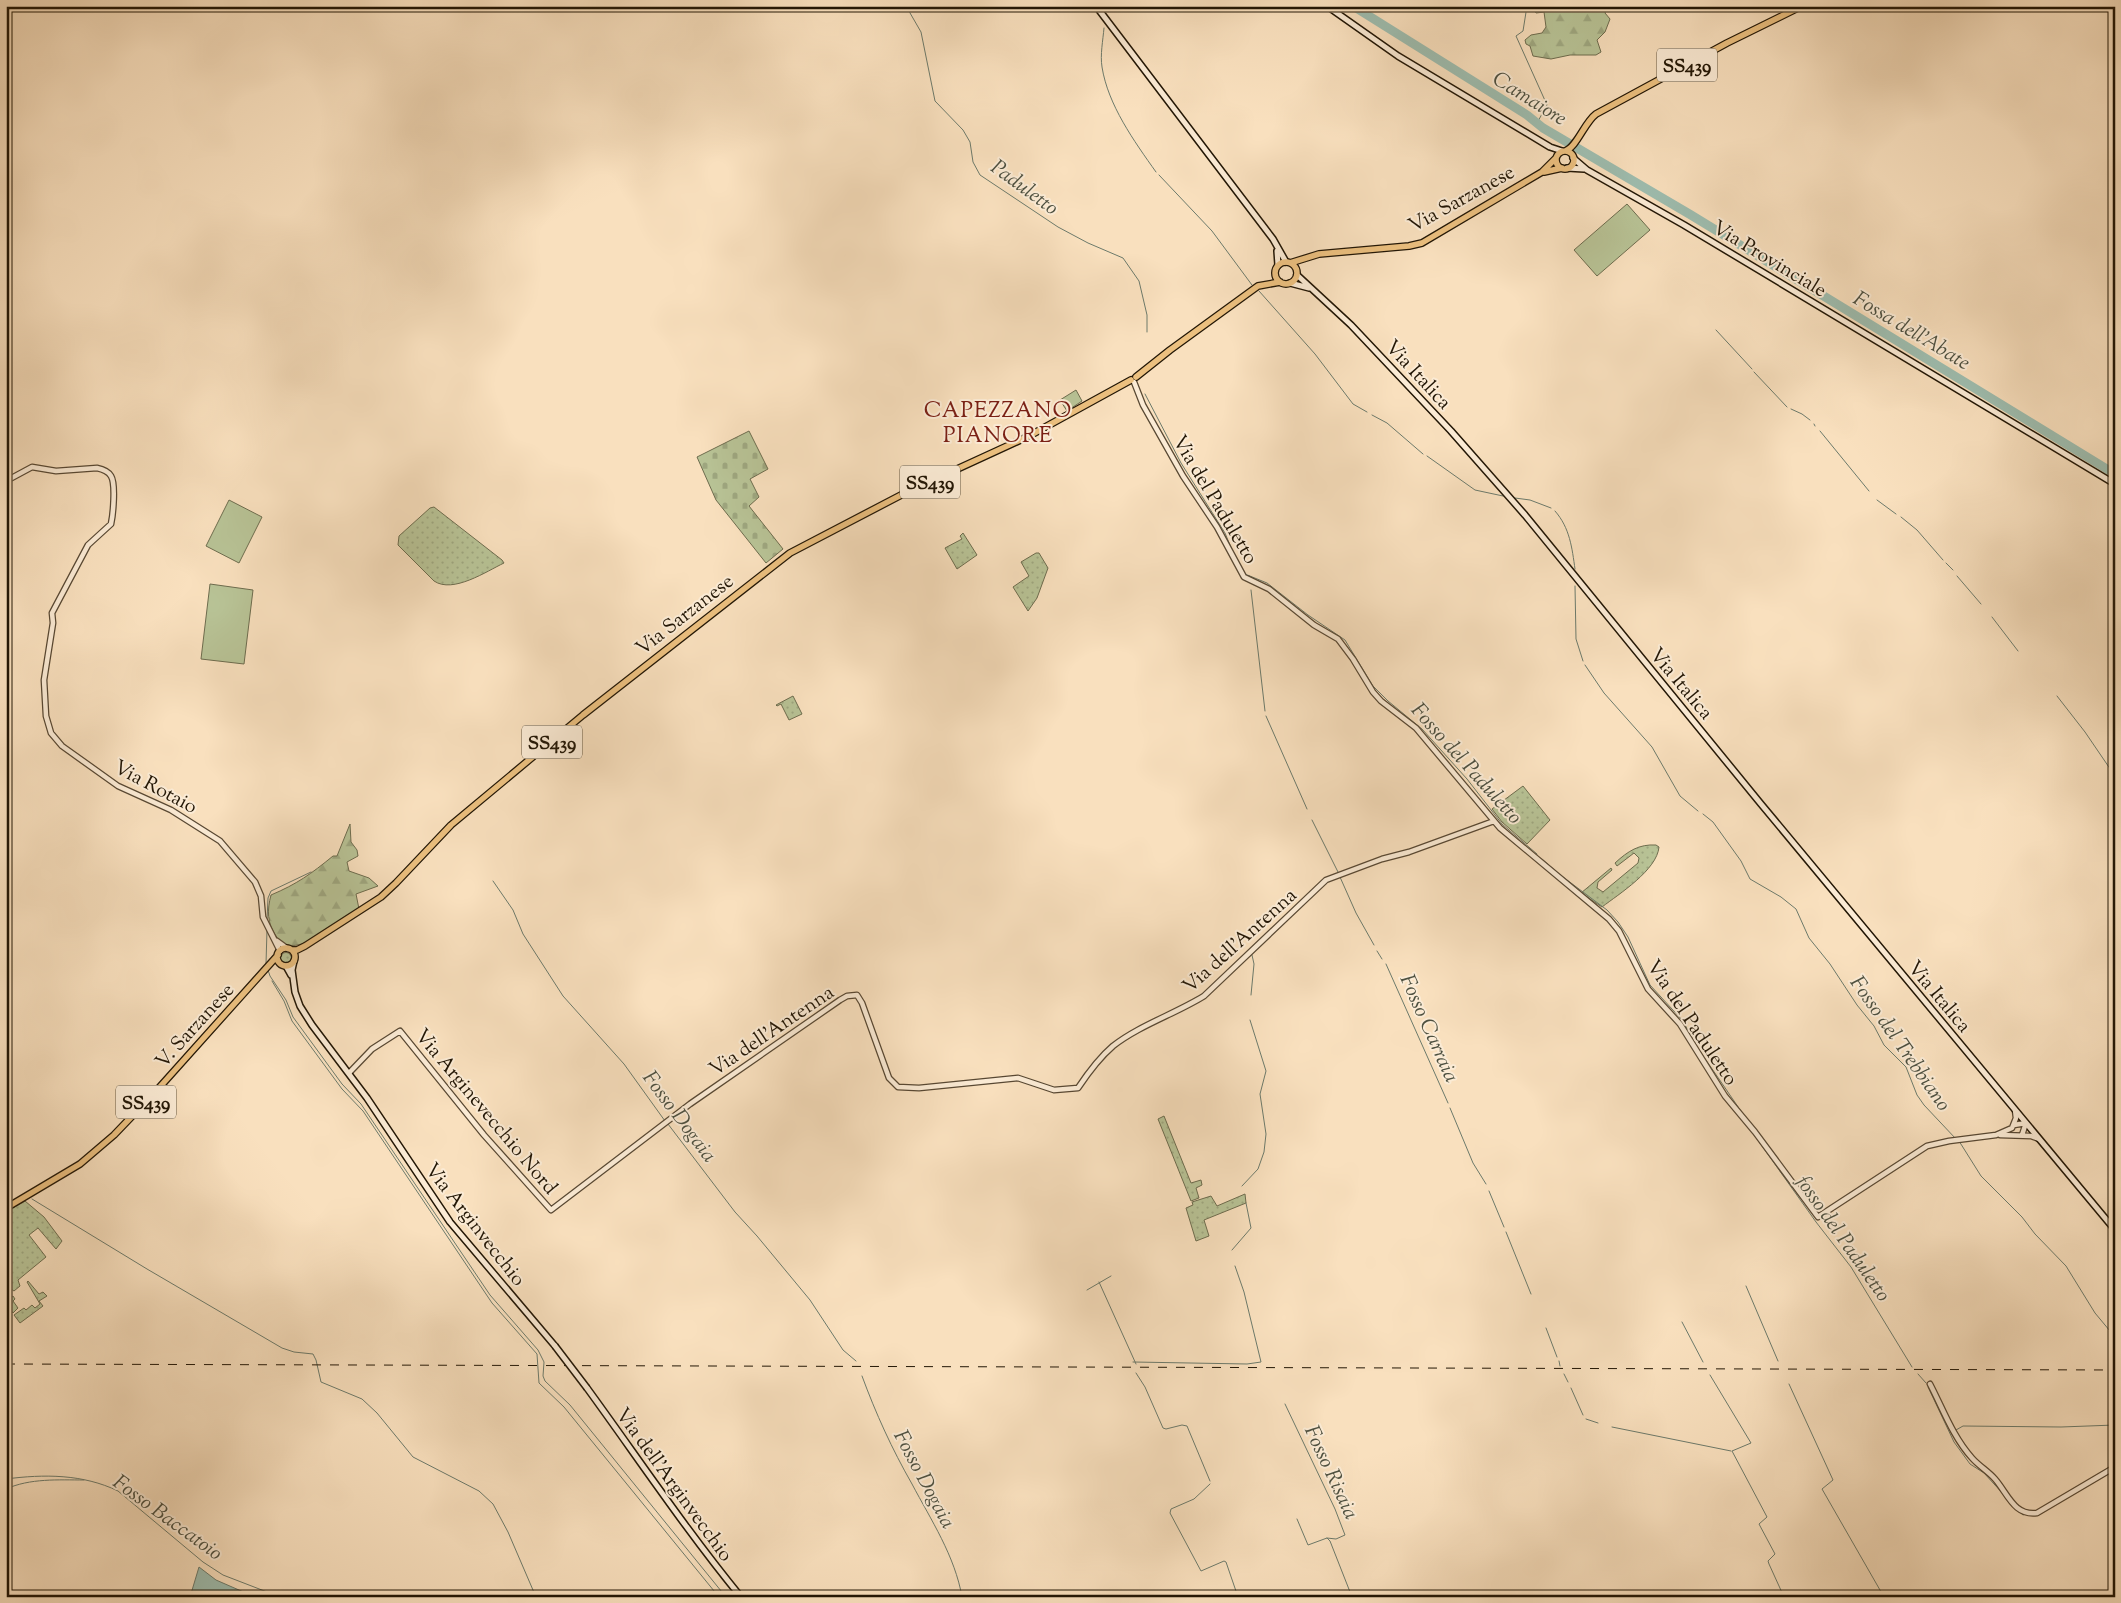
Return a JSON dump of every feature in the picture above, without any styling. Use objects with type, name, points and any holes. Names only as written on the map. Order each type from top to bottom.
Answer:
[{"type":"main road","points":[[1096,6],[1270,234],[1297,273]]},
{"type":"main road","points":[[1327,6],[1398,56],[1550,147],[1572,154],[1573,163],[1565,168],[1558,165],[1550,147]]},
{"type":"main road","name":"SS439","points":[[1572,154],[1579,134],[1588,121],[1600,111],[1727,43],[1802,6]]},
{"type":"main road","points":[[2041,6],[2070,8],[2096,6]]},
{"type":"main road","points":[[1556,157],[1564,151]]},
{"type":"main road","name":"Via Provinciale","points":[[1572,154],[1587,170],[1692,229],[2115,484]]},
{"type":"main road","name":"Via Sarzanese","points":[[1288,262],[1305,257],[1338,252],[1409,246],[1422,242],[1542,172],[1556,157]]},
{"type":"main road","name":"Via Provinciale","points":[[1565,168],[1587,170]]},
{"type":"main road","name":"Via Sarzanese","points":[[1542,172],[1565,168]]},
{"type":"main road","points":[[1270,234],[1277,250],[1278,265],[1288,262]]},
{"type":"main road","points":[[1290,283],[1305,257]]},
{"type":"main road","name":"SS439","points":[[1262,284],[1275,273],[1278,265]]},
{"type":"main road","points":[[1275,273],[1280,282]]},
{"type":"main road","name":"Via Italica","points":[[1297,273],[1311,289],[1358,332],[1451,431],[1525,515],[1761,804],[2115,1230]]},
{"type":"main road","name":"SS439","points":[[1262,284],[1290,283]]},
{"type":"main road","name":"Via Italica","points":[[1290,283],[1311,289]]},
{"type":"main road","name":"Via Sarzanese","points":[[292,954],[381,897],[466,812],[630,678],[790,553],[905,493],[1029,436],[1134,380],[1170,350],[1262,284]]},
{"type":"main road","points":[[279,953],[278,960],[284,965],[292,978]]},
{"type":"main road","name":"SS439","points":[[266,969],[279,953],[292,954]]},
{"type":"main road","points":[[292,954],[292,978]]},
{"type":"main road","name":"SS439","points":[[266,969],[284,965],[292,954]]},
{"type":"main road","name":"V. Sarzanese","points":[[6,1208],[80,1164],[104,1144],[158,1089],[266,969]]},
{"type":"main road","name":"Via Arginvecchio","points":[[292,978],[300,1006],[349,1073],[450,1222],[555,1346],[587,1388]]},
{"type":"main road","name":"Via dell'Arginvecchio","points":[[587,1388],[681,1520],[741,1597]]},
{"type":"street","name":"Via del Paduletto","points":[[1134,380],[1143,405],[1183,476],[1217,527],[1244,577],[1269,589],[1314,625],[1338,639],[1373,692],[1416,728],[1494,821],[1610,919],[1619,931],[1648,989],[1680,1024],[1725,1096],[1755,1132],[1818,1217],[1927,1146],[1961,1139],[1996,1135]]},
{"type":"street","name":"Via Rotaio","points":[[6,481],[32,467],[56,471],[97,468],[104,469],[111,475],[114,484],[111,524],[91,541],[52,613],[53,623],[44,680],[46,716],[51,733],[62,746],[118,786],[172,810],[220,841],[255,882],[261,896],[265,923],[275,940]]},
{"type":"street","name":"Via dell'Antenna","points":[[551,1210],[690,1104],[840,1000],[855,994],[858,994],[862,1003],[889,1078],[898,1087],[919,1088],[1018,1078],[1054,1090],[1078,1088],[1100,1058],[1129,1035],[1183,1009],[1204,996],[1326,880],[1494,821]]},
{"type":"street","points":[[275,940],[279,953]]},
{"type":"street","points":[[275,940],[292,954]]},
{"type":"street","name":"Via Arginevecchio Nord","points":[[349,1073],[372,1049],[400,1031],[484,1135],[551,1210]]},
{"type":"street","points":[[2015,1110],[2013,1134],[2016,1136]]},
{"type":"street","points":[[1996,1135],[2026,1123]]},
{"type":"street","points":[[2022,1135],[2026,1123]]},
{"type":"street","points":[[1996,1135],[2022,1135],[2040,1139]]},
{"type":"street","points":[[1930,1384],[1957,1440],[1973,1460],[1995,1479],[2022,1512],[2028,1514],[2037,1513],[2115,1468]]},
{"type":"green space","points":[[1538,6],[1607,6],[1605,13],[1610,19],[1605,32],[1597,40],[1601,52],[1596,55],[1570,55],[1551,59],[1533,56],[1530,46],[1526,44],[1525,40],[1531,35],[1542,33],[1546,27],[1544,12],[1536,13],[1534,10]]},
{"type":"green space","points":[[1627,204],[1650,230],[1597,276],[1574,250]]},
{"type":"green space","points":[[1076,390],[1082,401],[1067,411],[1060,400]]},
{"type":"green space","points":[[749,431],[768,469],[750,479],[759,497],[749,506],[783,549],[766,563],[716,500],[697,457]]},
{"type":"green space","points":[[229,500],[262,517],[239,563],[206,546]]},
{"type":"green space","points":[[434,507],[504,563],[460,583],[451,585],[434,581],[398,545],[399,536],[430,508]]},
{"type":"green space","points":[[963,533],[977,555],[957,569],[945,548],[962,539],[960,536]]},
{"type":"green space","points":[[1039,553],[1048,568],[1037,598],[1028,611],[1013,587],[1029,576],[1021,562]]},
{"type":"green space","points":[[210,584],[253,590],[244,664],[201,659]]},
{"type":"green space","points":[[793,696],[802,714],[789,720],[781,704],[776,705]]},
{"type":"green space","points":[[1523,786],[1550,820],[1527,844],[1502,822],[1492,809]]},
{"type":"green space","points":[[350,824],[351,842],[357,850],[358,856],[347,862],[349,871],[369,878],[378,886],[356,894],[359,909],[325,933],[305,943],[296,945],[285,944],[276,936],[269,921],[268,911],[271,895],[296,883],[333,856],[337,856]]},
{"type":"green space","points":[[1656,845],[1659,847],[1657,856],[1645,873],[1602,907],[1581,893],[1611,868],[1612,870],[1598,882],[1597,888],[1603,892],[1638,863],[1639,858],[1634,853],[1617,866],[1615,863],[1639,847]]},
{"type":"green space","points":[[286,952],[292,958],[286,964],[280,958]]},
{"type":"green space","points":[[1164,1116],[1191,1183],[1201,1180],[1202,1185],[1196,1188],[1199,1198],[1191,1201],[1158,1119]]},
{"type":"green space","points":[[1245,1194],[1246,1203],[1204,1220],[1209,1236],[1196,1241],[1186,1208],[1193,1205],[1192,1202],[1211,1196],[1217,1206]]},
{"type":"green space","points":[[25,1201],[44,1217],[62,1241],[56,1249],[38,1228],[29,1235],[46,1257],[18,1280],[20,1286],[14,1291],[8,1287],[6,1288],[6,1212]]},
{"type":"green space","points":[[28,1281],[39,1294],[43,1292],[47,1296],[39,1301],[43,1306],[20,1323],[14,1315],[24,1308],[26,1310],[32,1305],[35,1308],[40,1304]]},
{"type":"green space","points":[[13,1296],[15,1299],[13,1301],[18,1308],[13,1313],[6,1304],[6,1301]]},
{"type":"shaded area","points":[[199,1567],[216,1580],[255,1597],[190,1597]]},
{"type":"waterway","name":"Paduletto","points":[[906,6],[921,32],[935,101],[963,130],[970,142],[973,162],[980,175],[1058,227],[1088,243],[1123,258],[1139,281],[1147,315],[1147,332]]},
{"type":"waterway","name":"Fosso del Trebbiano","points":[[1107,6],[1108,11]]},
{"type":"waterway","name":"Fossa dell'Abate","points":[[1353,6],[1527,115],[1543,128],[1691,215],[2115,474]]},
{"type":"waterway","name":"Camaiore","points":[[1527,6],[1523,31],[1516,36],[1547,105],[1537,123]]},
{"type":"waterway","name":"Fosso del Trebbiano","points":[[1104,28],[1101,62],[1110,95],[1123,122],[1156,172]]},
{"type":"waterway","name":"Fosso del Trebbiano","points":[[1159,175],[1212,231],[1252,285]]},
{"type":"waterway","name":"Fosso del Trebbiano","points":[[1259,291],[1315,354],[1353,404],[1367,412]]},
{"type":"waterway","points":[[1716,330],[1752,369]]},
{"type":"waterway","points":[[1754,372],[1787,407]]},
{"type":"waterway","name":"Fosso del Paduletto","points":[[1145,394],[1181,463],[1225,533],[1234,555]]},
{"type":"waterway","points":[[1791,409],[1810,420]]},
{"type":"waterway","name":"Fosso del Trebbiano","points":[[1372,415],[1387,423],[1423,454]]},
{"type":"waterway","points":[[1820,431],[1869,491]]},
{"type":"waterway","name":"Fosso del Trebbiano","points":[[1427,456],[1475,490],[1503,496]]},
{"type":"waterway","name":"Fosso del Trebbiano","points":[[1515,498],[1530,500],[1551,508]]},
{"type":"waterway","points":[[1877,500],[1896,514]]},
{"type":"waterway","name":"Fosso del Trebbiano","points":[[1555,511],[1567,531],[1575,569]]},
{"type":"waterway","points":[[1901,517],[1917,530],[1943,560]]},
{"type":"waterway","points":[[1946,563],[1953,570]]},
{"type":"waterway","name":"Fosso del Paduletto","points":[[1245,574],[1267,583],[1308,615],[1345,640],[1373,686],[1422,729],[1467,779],[1502,824],[1537,854]]},
{"type":"waterway","points":[[1957,576],[1981,604]]},
{"type":"waterway","name":"Fosso del Trebbiano","points":[[1575,586],[1576,639],[1583,661]]},
{"type":"waterway","name":"Fosso Carraia","points":[[1251,590],[1265,711]]},
{"type":"waterway","points":[[1992,617],[2018,651]]},
{"type":"waterway","name":"Fosso del Trebbiano","points":[[1585,665],[1604,693],[1652,747],[1680,796],[1698,811]]},
{"type":"waterway","points":[[2057,696],[2085,732],[2115,776]]},
{"type":"waterway","name":"Fosso Carraia","points":[[1266,716],[1307,809]]},
{"type":"waterway","name":"Fosso del Trebbiano","points":[[1703,814],[1713,822],[1741,861],[1750,879],[1781,897],[1796,909],[1809,938],[1874,1026],[1884,1045],[1906,1067],[1917,1095],[1956,1139]]},
{"type":"waterway","name":"Fosso Carraia","points":[[1312,820],[1338,872]]},
{"type":"waterway","name":"fosso del Paduletto","points":[[1542,859],[1607,910],[1618,922],[1628,937],[1650,985],[1683,1021],[1695,1044],[1745,1117]]},
{"type":"waterway","points":[[267,921],[268,898],[271,891],[311,872]]},
{"type":"waterway","name":"Fosso Carraia","points":[[1340,877],[1356,913],[1374,945]]},
{"type":"waterway","name":"Fosso Dogaia","points":[[493,881],[513,910],[523,934],[563,996],[624,1064],[665,1121]]},
{"type":"waterway","points":[[266,964],[267,930]]},
{"type":"waterway","name":"Fosso Carraia","points":[[1377,951],[1382,959]]},
{"type":"waterway","points":[[1251,995],[1254,964],[1252,955]]},
{"type":"waterway","name":"Fosso Carraia","points":[[1386,964],[1448,1103]]},
{"type":"waterway","points":[[268,970],[286,1000],[293,1017],[342,1084],[361,1104],[490,1295],[538,1350],[544,1362],[543,1376],[545,1381],[570,1405],[726,1597]]},
{"type":"waterway","points":[[272,981],[284,1001],[292,1021],[342,1089],[363,1111],[492,1303],[537,1354],[539,1383],[564,1407],[719,1597]]},
{"type":"waterway","points":[[1242,1186],[1258,1169],[1264,1152],[1266,1134],[1260,1094],[1266,1071],[1250,1020]]},
{"type":"waterway","name":"Fosso Carraia","points":[[1450,1108],[1473,1163],[1486,1184]]},
{"type":"waterway","name":"Fosso Dogaia","points":[[668,1124],[735,1212],[810,1300],[843,1350],[856,1361]]},
{"type":"waterway","name":"fosso del Paduletto","points":[[1752,1132],[1816,1222],[1851,1267],[1912,1367]]},
{"type":"waterway","name":"Fosso del Trebbiano","points":[[1959,1141],[1981,1176],[2022,1217],[2035,1234],[2066,1266],[2095,1313],[2115,1337]]},
{"type":"waterway","name":"Fosso Carraia","points":[[1489,1191],[1504,1227]]},
{"type":"waterway","points":[[32,1199],[282,1348],[294,1352],[313,1354],[321,1382],[362,1399],[377,1413],[413,1457],[479,1491],[493,1504],[508,1532],[536,1597]]},
{"type":"waterway","points":[[1232,1250],[1251,1228],[1246,1203]]},
{"type":"waterway","name":"Fosso Carraia","points":[[1506,1232],[1531,1294]]},
{"type":"waterway","points":[[1133,1362],[1247,1364],[1261,1362],[1244,1292],[1235,1266]]},
{"type":"waterway","points":[[1087,1290],[1111,1276]]},
{"type":"waterway","points":[[1099,1282],[1136,1364]]},
{"type":"waterway","points":[[1746,1286],[1778,1361]]},
{"type":"waterway","points":[[1682,1322],[1703,1362]]},
{"type":"waterway","name":"Fosso Carraia","points":[[1546,1328],[1557,1357]]},
{"type":"waterway","name":"Fosso Carraia","points":[[1559,1361],[1560,1366]]},
{"type":"waterway","points":[[1136,1373],[1145,1387],[1163,1428],[1187,1426],[1210,1481]]},
{"type":"waterway","name":"Fosso Carraia","points":[[1564,1374],[1568,1382]]},
{"type":"waterway","name":"fosso del Paduletto","points":[[1918,1374],[1926,1383]]},
{"type":"waterway","points":[[1710,1375],[1751,1443],[1732,1451],[1767,1517],[1759,1524],[1775,1554],[1768,1561],[1784,1597]]},
{"type":"waterway","name":"Fosso Dogaia","points":[[862,1376],[891,1444],[948,1553],[959,1582],[962,1597]]},
{"type":"waterway","points":[[1789,1384],[1833,1480],[1822,1489],[1884,1597]]},
{"type":"waterway","name":"fosso del Paduletto","points":[[1928,1387],[1954,1442],[1970,1464],[1984,1473],[2005,1496]]},
{"type":"waterway","name":"Fosso Carraia","points":[[1571,1388],[1583,1415]]},
{"type":"waterway","name":"Fosso Risaia","points":[[1285,1404],[1335,1509],[1345,1535],[1336,1539],[1327,1538]]},
{"type":"waterway","name":"Fosso Carraia","points":[[1586,1419],[1598,1423]]},
{"type":"waterway","points":[[1956,1430],[1963,1426],[2061,1427],[2115,1425]]},
{"type":"waterway","name":"Fosso Carraia","points":[[1612,1427],[1731,1451]]},
{"type":"waterway","name":"Fosso Baccatoio","points":[[6,1479],[49,1476],[77,1478],[105,1485],[118,1491],[203,1562],[223,1575],[280,1597]]},
{"type":"waterway","name":"Fosso Baccatoio","points":[[6,1489],[35,1481],[84,1480]]},
{"type":"waterway","points":[[1210,1484],[1194,1499],[1171,1509],[1170,1513],[1201,1571],[1224,1561],[1226,1562],[1238,1597]]},
{"type":"waterway","name":"fosso del Paduletto","points":[[2016,1509],[2023,1515]]},
{"type":"waterway","name":"Fosso Risaia","points":[[1297,1519],[1308,1545],[1327,1538],[1330,1541],[1352,1597]]},
{"type":"railway","points":[[6,1364],[2115,1370]]},
{"type":"district","name":"CAPEZZANO PIANORE","points":[[998,422]]}]
